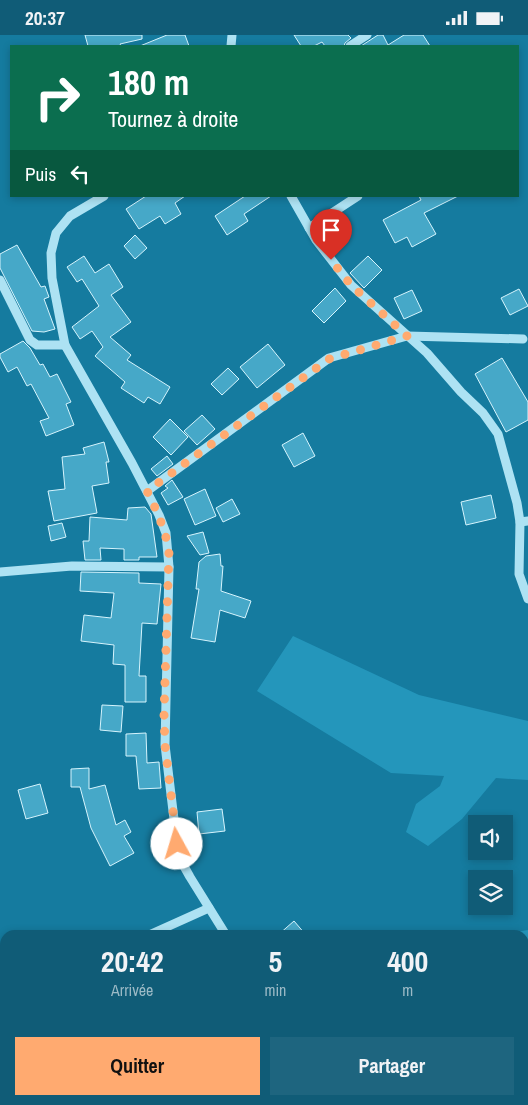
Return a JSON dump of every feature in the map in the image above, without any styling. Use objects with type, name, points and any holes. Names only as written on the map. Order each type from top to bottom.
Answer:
[{"type":"street","points":[[352,45],[367,35]]},
{"type":"street","points":[[102,197],[70,216],[56,233],[51,253],[52,279],[66,345],[147,491],[166,533],[169,567],[165,737],[177,844],[182,861],[190,877],[223,930]]},
{"type":"street","points":[[292,197],[321,247],[351,285],[427,353],[461,392],[484,413],[498,434],[517,503],[524,521],[519,574],[528,599]]},
{"type":"street","points":[[309,228],[356,197]]},
{"type":"street","points":[[0,280],[30,340],[37,345],[66,345]]},
{"type":"street","points":[[147,491],[329,359],[407,336],[523,339]]},
{"type":"street","points":[[0,572],[72,566],[169,567]]},
{"type":"street","points":[[160,930],[209,908]]},
{"type":"shaded area","points":[[293,636],[419,695],[528,721],[528,780],[496,778],[462,819],[428,846],[406,832],[416,804],[440,786],[444,776],[391,773],[257,691]]},
{"type":"building","points":[[85,35],[142,35],[142,39],[120,45],[88,45]]},
{"type":"building","points":[[167,35],[185,35],[189,45],[142,45]]},
{"type":"building","points":[[294,35],[348,35],[351,38],[344,45],[324,45],[322,42],[316,45],[300,45]]},
{"type":"building","points":[[378,35],[383,35],[388,45],[363,45]]},
{"type":"building","points":[[404,35],[423,35],[429,45],[388,45]]},
{"type":"building","points":[[144,197],[184,197],[175,203],[181,214],[165,224],[160,216],[139,229],[126,209]]},
{"type":"building","points":[[244,197],[270,197],[244,214],[248,221],[227,235],[215,216]]},
{"type":"building","points":[[420,197],[456,197],[424,213],[436,234],[412,247],[407,237],[395,243],[383,220],[421,200]]},
{"type":"building","points":[[135,235],[147,248],[135,259],[124,246]]},
{"type":"building","points":[[17,245],[41,287],[45,286],[49,297],[44,299],[55,329],[44,332],[32,331],[0,268],[0,254]]},
{"type":"building","points":[[84,256],[95,273],[109,264],[123,287],[111,295],[131,322],[110,337],[131,355],[127,360],[170,387],[160,404],[148,397],[144,403],[121,388],[125,382],[95,356],[103,347],[92,331],[80,339],[72,327],[99,306],[82,279],[77,282],[67,267]]},
{"type":"building","points":[[368,256],[382,270],[364,288],[350,273]]},
{"type":"building","points":[[335,288],[346,301],[324,323],[312,311]]},
{"type":"building","points":[[519,289],[528,306],[510,315],[501,298]]},
{"type":"building","points":[[412,290],[422,311],[404,319],[394,298]]},
{"type":"building","points":[[23,341],[30,348],[40,365],[43,364],[50,377],[57,374],[71,402],[66,404],[74,425],[46,436],[40,421],[49,418],[31,384],[27,386],[17,367],[8,372],[0,357],[0,354]]},
{"type":"building","points":[[268,344],[285,365],[257,388],[240,367]]},
{"type":"building","points":[[502,358],[528,402],[528,420],[506,432],[475,374]]},
{"type":"building","points":[[228,368],[239,379],[222,395],[211,384]]},
{"type":"building","points":[[202,415],[215,429],[197,445],[184,431]]},
{"type":"building","points":[[170,419],[188,437],[171,455],[153,437]]},
{"type":"building","points":[[303,433],[315,456],[294,467],[282,445]]},
{"type":"building","points":[[104,442],[109,462],[106,462],[109,483],[92,486],[97,513],[54,521],[48,491],[65,489],[62,457],[85,454],[83,448]]},
{"type":"building","points":[[167,456],[173,464],[157,476],[151,469]]},
{"type":"building","points":[[172,480],[183,497],[168,505],[161,493],[168,488],[165,486]]},
{"type":"building","points":[[205,489],[216,516],[195,525],[184,499]]},
{"type":"building","points":[[491,495],[496,518],[466,525],[461,502]]},
{"type":"building","points":[[232,499],[240,514],[223,522],[216,508]]},
{"type":"building","points":[[145,507],[151,514],[157,557],[139,557],[139,560],[124,560],[124,549],[100,548],[101,560],[85,560],[83,541],[89,541],[90,517],[127,520],[128,508]]},
{"type":"building","points":[[62,523],[66,537],[51,541],[48,526]]},
{"type":"building","points":[[203,532],[209,553],[200,555],[187,536]]},
{"type":"building","points":[[220,554],[221,566],[223,566],[221,591],[251,601],[245,618],[220,610],[215,642],[191,638],[199,589],[196,589],[199,562],[206,556]]},
{"type":"building","points":[[81,572],[139,573],[139,583],[161,584],[157,624],[142,623],[139,676],[146,676],[146,702],[125,702],[125,665],[113,664],[114,645],[81,641],[84,615],[111,618],[114,593],[80,591]]},
{"type":"building","points":[[102,705],[123,706],[121,732],[100,730]]},
{"type":"building","points":[[146,733],[147,763],[159,762],[161,788],[139,789],[136,756],[126,756],[126,734]]},
{"type":"building","points":[[89,768],[89,789],[105,785],[116,825],[125,820],[131,832],[124,836],[134,853],[110,866],[91,828],[80,787],[71,787],[71,769]]},
{"type":"building","points":[[40,784],[48,813],[26,819],[18,790]]},
{"type":"building","points":[[222,809],[225,831],[199,834],[197,812]]},
{"type":"building","points":[[294,921],[302,930],[284,930]]},
{"type":"route","points":[[177,844],[165,745],[164,714],[169,551],[166,533],[147,491],[296,381],[329,359],[407,336],[351,285],[331,260]]}]
